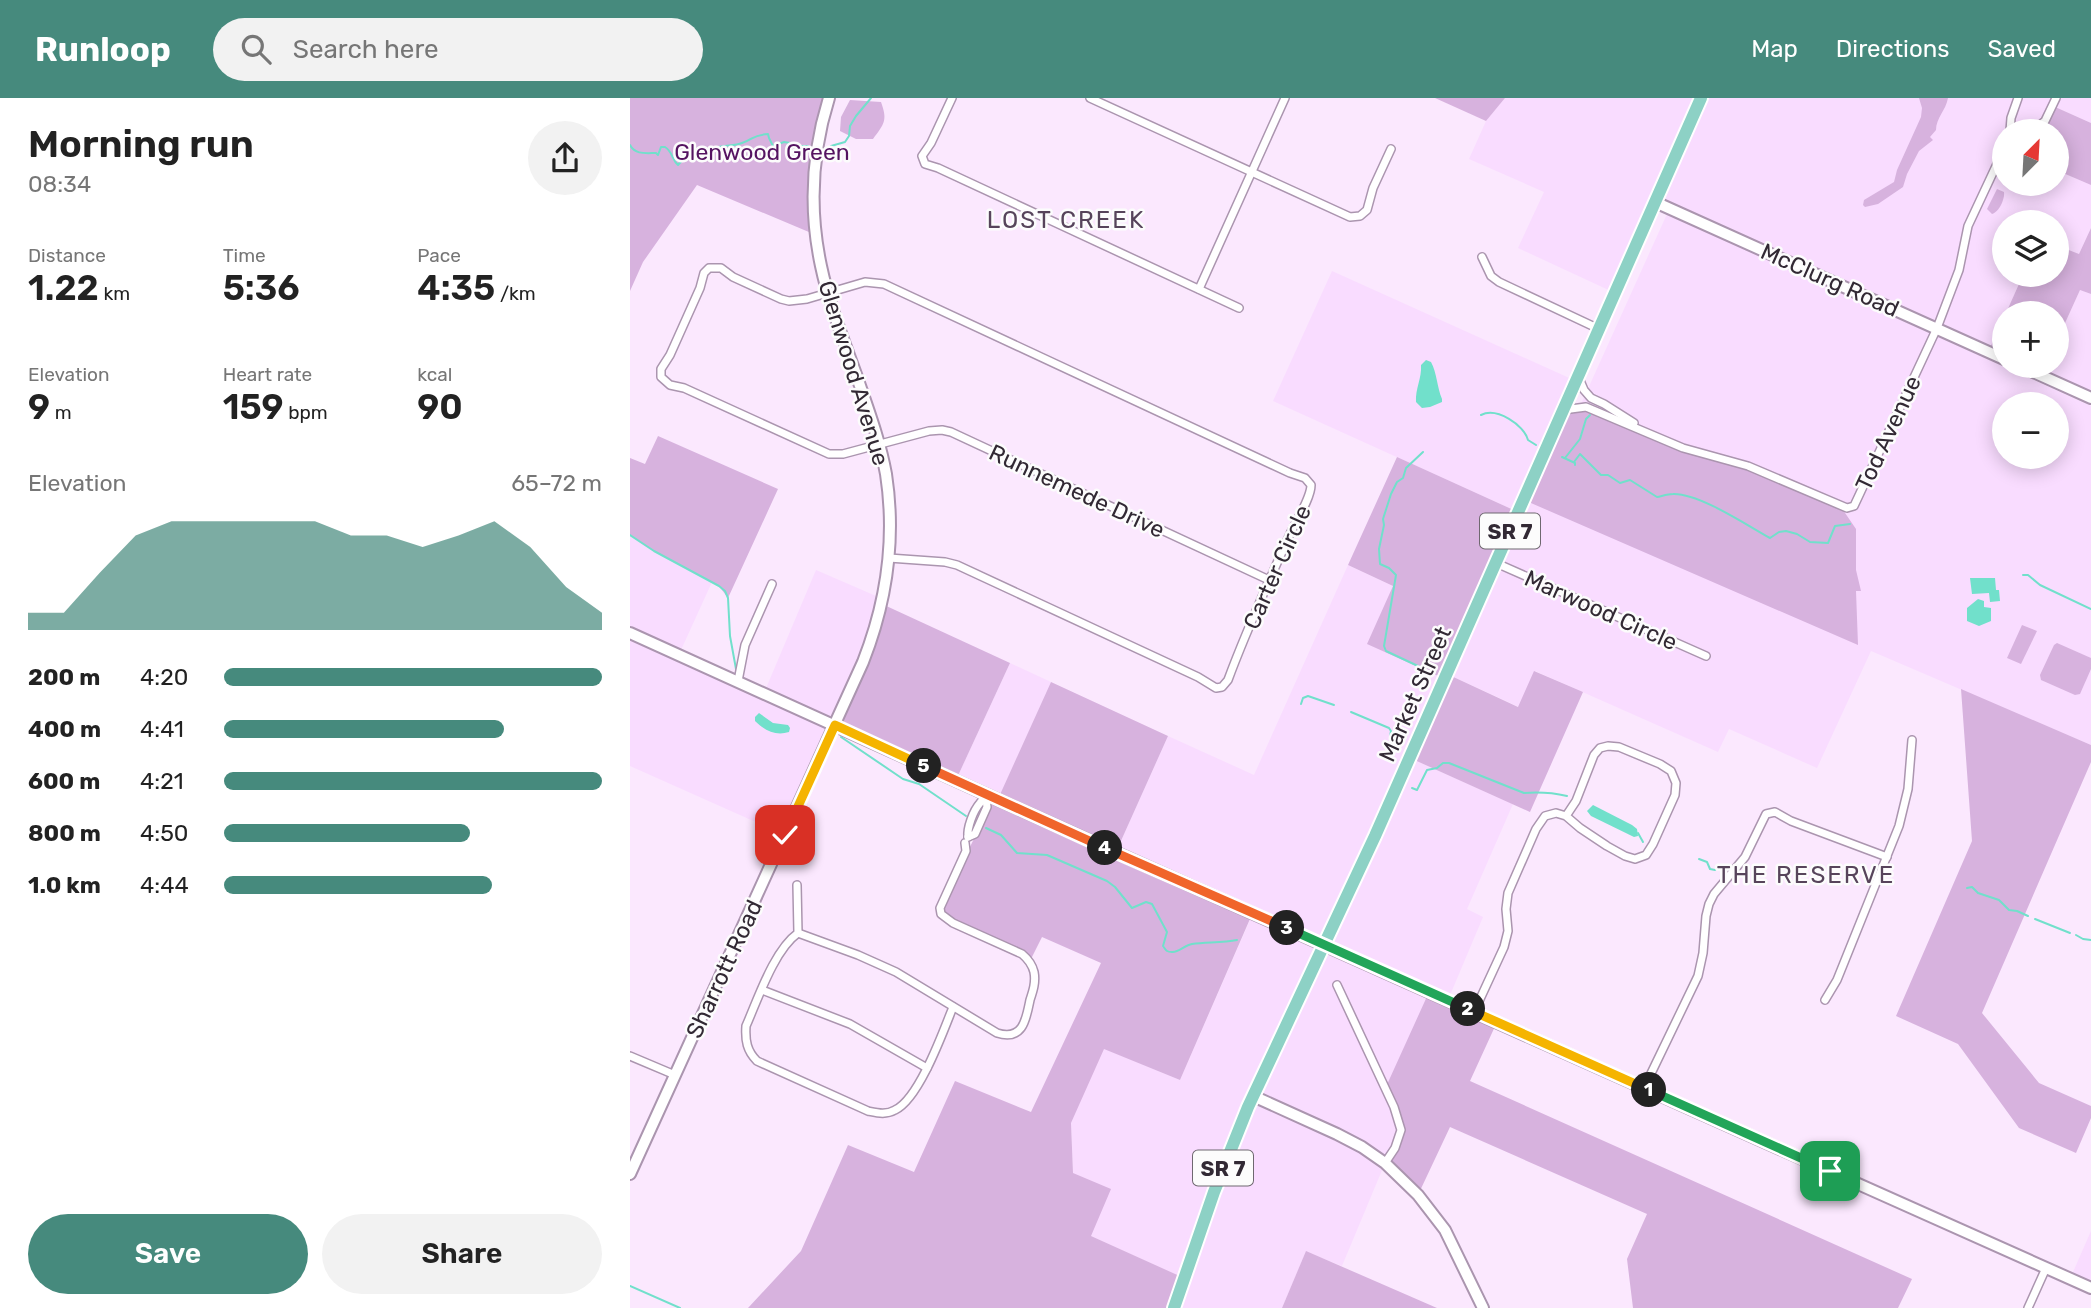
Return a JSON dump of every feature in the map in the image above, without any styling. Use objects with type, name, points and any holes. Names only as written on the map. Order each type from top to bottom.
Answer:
[{"type":"main road","name":"Glenwood Avenue","points":[[829,98],[817,153],[813,191],[817,248],[828,292],[879,444],[890,509],[885,592],[872,639],[835,725]]},
{"type":"main road","name":"Market Street","points":[[1174,1308],[1214,1192],[1253,1096],[1375,836],[1701,98]]},
{"type":"main road","name":"McClurg Road","points":[[1656,202],[1992,353]]},
{"type":"main road","points":[[2047,378],[2091,398]]},
{"type":"main road","points":[[630,633],[987,797],[1323,944],[2091,1289]]},
{"type":"main road","name":"Sharrott Road","points":[[630,1174],[835,725]]},
{"type":"main road","points":[[1253,1096],[1362,1147],[1385,1163],[1418,1195],[1445,1230],[1483,1308]]},
{"type":"street","points":[[952,98],[922,156],[925,164],[1239,308]]},
{"type":"street","points":[[1090,98],[1252,174],[1354,218],[1367,210],[1373,188],[1391,149]]},
{"type":"street","points":[[1199,289],[1285,98]]},
{"type":"street","points":[[2011,119],[2018,98]]},
{"type":"street","points":[[2046,119],[2056,98]]},
{"type":"street","name":"Tod Avenue","points":[[1563,410],[1586,407],[1684,448],[1748,466],[1847,508],[1854,506],[1937,328],[1958,271],[1968,226],[1992,175]]},
{"type":"street","points":[[1482,257],[1492,276],[1499,282],[1599,328]]},
{"type":"street","name":"Runnemede Drive","points":[[828,292],[789,301],[733,277],[721,268],[709,268],[704,273],[670,355],[661,369],[661,377],[670,385],[684,388],[824,453],[843,454],[937,430],[951,432],[1269,580]]},
{"type":"street","name":"Carter Circle","points":[[828,292],[864,282],[884,284],[1309,481],[1311,485],[1309,496],[1269,580],[1226,683],[1216,688],[1198,677],[957,565],[889,558]]},
{"type":"street","name":"Tod Avenue","points":[[1578,376],[1591,398],[1643,430]]},
{"type":"street","name":"Marwood Circle","points":[[1496,563],[1706,656]]},
{"type":"street","points":[[738,681],[745,645],[772,584]]},
{"type":"street","points":[[1825,1000],[1837,980],[1899,825],[1906,801],[1912,740]]},
{"type":"street","points":[[1474,1012],[1504,947],[1508,931],[1508,893],[1530,842],[1545,816],[1556,813],[1566,816],[1607,846],[1636,859],[1646,855],[1653,844],[1675,795],[1676,783],[1671,771],[1660,764],[1619,747],[1600,748],[1594,755],[1576,801],[1566,816]]},
{"type":"street","points":[[987,797],[987,807],[975,834],[968,837],[967,831],[979,804],[987,797]]},
{"type":"street","points":[[1644,1088],[1698,976],[1709,904],[1714,894],[1745,857],[1766,814],[1775,812],[1791,821],[1887,856]]},
{"type":"street","points":[[798,933],[895,972],[997,1033],[1010,1035],[1017,1032],[1024,1023],[1034,979],[1030,961],[1022,954],[953,923],[941,914],[940,908],[966,851],[965,843]]},
{"type":"street","points":[[797,885],[798,933]]},
{"type":"street","points":[[798,933],[783,946],[746,1026],[745,1038],[753,1057],[764,1065],[869,1111],[887,1113],[897,1110],[904,1104],[927,1068],[953,1007]]},
{"type":"street","points":[[1336,985],[1394,1107],[1401,1130],[1395,1148],[1385,1163]]},
{"type":"street","points":[[762,990],[850,1024],[927,1068]]},
{"type":"street","points":[[630,1056],[675,1076]]},
{"type":"street","points":[[2028,1308],[2046,1268]]},
{"type":"shaded area","points":[[1505,98],[2091,98],[2091,123],[2053,106],[2042,119],[1992,119],[1992,196],[2069,196],[2069,176],[2091,185],[2091,228],[2079,254],[2069,250],[2069,210],[1992,210],[1992,287],[2018,287],[2011,301],[1992,301],[1992,344],[1988,352],[1656,202],[1615,293],[1518,248],[1544,192],[1469,159],[1486,121]]},
{"type":"shaded area","points":[[1667,214],[1992,361],[1992,378],[2029,378],[2060,392],[1992,392],[1992,469],[2069,469],[2069,396],[2091,406],[2091,745],[1871,651],[1817,768],[1729,729],[1718,752],[1535,671],[1519,707],[1447,674],[1518,512],[1273,401],[1332,271],[1576,381],[1524,500],[1577,413]]},
{"type":"shaded area","points":[[2080,290],[2091,294],[2091,398],[2046,378],[2069,378],[2069,314]]},
{"type":"shaded area","points":[[1426,360],[1433,366],[1442,402],[1422,408],[1416,402],[1416,397],[1421,365]]},
{"type":"shaded area","points":[[630,535],[712,582],[681,650],[668,649],[764,693],[816,570],[883,599],[880,612],[785,835],[630,766]]},
{"type":"shaded area","points":[[1348,565],[1393,586],[1445,679],[1410,758],[1513,804],[1467,909],[1483,917],[1448,1000],[1401,1130],[1342,1266],[1306,1252],[1282,1308],[1174,1308],[1183,1278],[1091,1236],[1073,1173],[1071,1123],[1103,1048],[1180,1080],[1253,913],[1116,852],[1168,736],[1254,775]]},
{"type":"shaded area","points":[[1970,578],[1995,578],[2000,601],[1990,602],[1989,593],[1972,594]]},
{"type":"shaded area","points":[[1978,599],[1984,601],[1984,607],[1991,608],[1991,621],[1979,626],[1967,621],[1967,608]]},
{"type":"shaded area","points":[[1010,663],[1051,682],[998,800],[956,780]]},
{"type":"shaded area","points":[[759,713],[773,723],[788,725],[789,732],[775,733],[763,727],[755,721]]},
{"type":"shaded area","points":[[1593,805],[1632,825],[1637,829],[1638,836],[1634,837],[1591,816],[1587,811]]},
{"type":"shaded area","points":[[2091,1231],[2091,1288],[2070,1279]]},
{"type":"green space","name":"Glenwood Green","points":[[630,98],[829,98],[822,124],[816,235],[697,185],[643,262],[630,291]]},
{"type":"green space","points":[[1435,98],[1505,98],[1486,121]]},
{"type":"green space","points":[[1919,98],[1948,98],[1936,130],[1930,137],[1933,140],[1919,151],[1903,187],[1878,204],[1865,207],[1864,200],[1894,182],[1921,117]]},
{"type":"green space","points":[[850,100],[881,102],[884,122],[873,139],[856,139],[840,131],[841,117]]},
{"type":"green space","points":[[2053,106],[2091,123],[2091,185],[2069,176],[2069,119],[2042,119]]},
{"type":"green space","points":[[1994,196],[2004,196],[1997,210],[1992,210],[1992,214],[1987,209]]},
{"type":"green space","points":[[2091,228],[2091,294],[2080,290],[2069,314],[2069,301],[2011,301],[2018,287],[2069,287],[2069,250],[2079,254]]},
{"type":"green space","points":[[1586,409],[1762,475],[1843,510],[1856,529],[1856,570],[1861,591],[1856,591],[1858,645],[1524,500],[1563,410]]},
{"type":"green space","points":[[658,436],[778,489],[728,598],[719,586],[630,535],[630,458],[645,464]]},
{"type":"green space","points":[[1397,457],[1518,512],[1447,674],[1518,707],[1534,671],[1583,692],[1530,812],[1410,758],[1445,679],[1367,644],[1393,586],[1348,565]]},
{"type":"green space","points":[[882,604],[1010,663],[956,780],[835,725]]},
{"type":"green space","points":[[2022,625],[2037,631],[2021,664],[2007,658]]},
{"type":"green space","points":[[2057,643],[2091,658],[2091,669],[2080,694],[2075,695],[2041,680],[2040,675]]},
{"type":"green space","points":[[1051,682],[1168,736],[1116,852],[1253,912],[1180,1080],[1104,1049],[1071,1123],[1073,1173],[1111,1189],[1091,1236],[1184,1278],[1174,1308],[748,1308],[801,1251],[848,1145],[914,1172],[955,1081],[1031,1112],[1101,963],[1042,937],[1030,961],[953,923],[940,908],[994,798],[998,799]]},
{"type":"green space","points":[[1961,689],[2091,745],[2091,762],[1982,1013],[2039,1083],[2091,1106],[2091,1118],[2076,1153],[2019,1128],[1958,1044],[1896,1016],[1972,841]]},
{"type":"green space","points":[[1429,992],[1497,1022],[1470,1081],[1912,1279],[1898,1308],[1633,1308],[1627,1259],[1647,1214],[1450,1127],[1418,1195],[1385,1163],[1401,1130],[1385,1089]]},
{"type":"green space","points":[[1306,1251],[1437,1308],[1282,1308]]},
{"type":"waterway","points":[[831,146],[845,142],[850,126],[871,98]]},
{"type":"waterway","points":[[630,145],[638,152],[658,155],[661,147],[665,147],[678,165],[686,156],[699,155],[768,134],[773,146],[784,142],[793,146],[808,146]]},
{"type":"waterway","points":[[1481,415],[1502,415],[1516,423],[1528,440],[1536,445]]},
{"type":"waterway","points":[[1565,458],[1580,439],[1586,419],[1590,415]]},
{"type":"waterway","points":[[1420,667],[1386,651],[1384,646],[1396,575],[1380,564],[1379,549],[1383,519],[1391,494],[1397,482],[1403,478],[1406,468],[1423,452]]},
{"type":"waterway","points":[[1574,462],[1580,454],[1601,475],[1608,475],[1620,483],[1630,480],[1657,497],[1673,494],[1696,499],[1770,538],[1786,531],[1810,542],[1828,543],[1835,526],[1850,524]]},
{"type":"waterway","points":[[1562,457],[1575,465]]},
{"type":"waterway","points":[[630,535],[725,591],[736,669]]},
{"type":"waterway","points":[[2023,575],[2028,575],[2040,585],[2091,609]]},
{"type":"waterway","points":[[1301,704],[1303,698],[1308,696],[1334,705]]},
{"type":"waterway","points":[[1351,712],[1389,728],[1390,737]]},
{"type":"waterway","points":[[841,737],[903,779],[919,784],[966,816]]},
{"type":"waterway","points":[[1412,788],[1417,790],[1427,770],[1449,763],[1524,793],[1567,796]]},
{"type":"waterway","points":[[986,828],[1001,835],[1017,853],[1047,855],[1107,881],[1132,908],[1146,902],[1152,904],[1167,932],[1163,946],[1167,951],[1177,951],[1192,944],[1237,940]]},
{"type":"waterway","points":[[1638,833],[1643,842]]},
{"type":"waterway","points":[[1699,859],[1715,870]]},
{"type":"waterway","points":[[1967,888],[1972,887],[1978,893],[1999,900],[2009,910],[2028,916]]},
{"type":"waterway","points":[[2035,919],[2070,933]]},
{"type":"waterway","points":[[2076,935],[2091,940]]},
{"type":"waterway","points":[[630,1286],[680,1308]]},
{"type":"district","name":"LOST CREEK","points":[[1066,220]]},
{"type":"district","name":"THE RESERVE","points":[[1806,875]]},
{"type":"route","points":[[785,835],[835,725],[1830,1171]]}]
